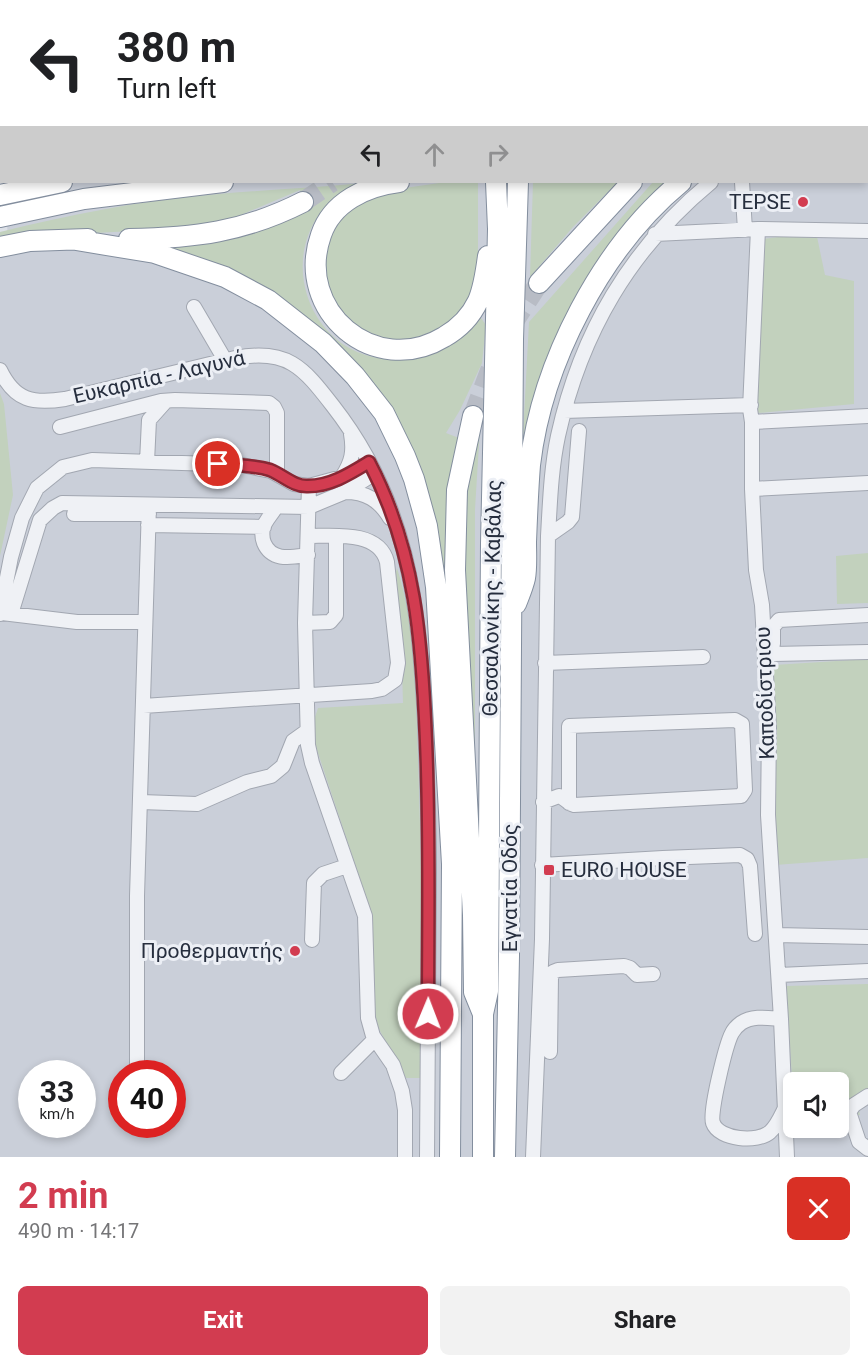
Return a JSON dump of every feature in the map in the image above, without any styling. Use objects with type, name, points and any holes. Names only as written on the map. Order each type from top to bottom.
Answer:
[{"type":"highway","points":[[0,195],[57,183]]},
{"type":"highway","points":[[0,217],[84,199],[215,183]]},
{"type":"highway","points":[[395,183],[368,190],[339,205],[322,230],[315,257],[317,287],[330,314],[346,330],[365,342],[395,350],[423,347],[436,342],[461,324],[470,314],[483,286],[488,257],[488,226],[496,186]]},
{"type":"highway","points":[[539,283],[631,183]]},
{"type":"highway","points":[[511,618],[525,579],[531,457],[543,406],[558,360],[589,293],[609,260],[642,219],[680,183]]},
{"type":"highway","name":"Θεσσαλονίκης - Καβάλας","points":[[511,618],[518,185]]},
{"type":"highway","name":"Θεσσαλονίκης - Καβάλας","points":[[483,1014],[488,991],[491,543],[498,229],[496,186]]},
{"type":"highway","points":[[0,246],[30,241],[200,236],[262,220],[303,202]]},
{"type":"highway","points":[[76,240],[166,256],[225,277],[268,300],[323,343],[356,376],[384,413],[405,456],[427,526],[436,587],[452,864],[450,1157]]},
{"type":"highway","points":[[473,416],[457,490],[455,570],[473,915],[474,992],[483,1014],[483,1157]]},
{"type":"highway","name":"Εγνατία Οδός","points":[[506,1157],[511,618]]},
{"type":"street","points":[[550,1052],[544,1026],[542,865],[548,536],[554,463],[564,411],[579,366],[601,317],[630,266],[655,234],[710,183]]},
{"type":"street","name":"Καποδίστριου","points":[[742,183],[751,229],[752,489],[769,728],[768,815],[787,1072]]},
{"type":"street","points":[[655,234],[751,229],[868,231]]},
{"type":"street","points":[[194,307],[225,360]]},
{"type":"street","name":"Ευκαρπία - Λαγυνά","points":[[0,370],[16,393],[27,399],[41,402],[65,399],[225,360],[260,355],[285,360],[297,366],[318,387],[350,429],[372,468],[399,530],[416,603],[423,666],[429,833],[427,1157]]},
{"type":"street","points":[[147,462],[149,420],[166,401]]},
{"type":"street","points":[[60,427],[166,401],[269,403],[277,413],[277,473]]},
{"type":"street","points":[[564,411],[751,405]]},
{"type":"street","points":[[752,422],[868,416]]},
{"type":"street","points":[[342,477],[352,457],[350,429]]},
{"type":"street","points":[[548,536],[572,517],[579,431]]},
{"type":"street","points":[[3,613],[11,557],[22,518],[37,488],[63,467],[92,460],[242,465],[277,473],[294,484],[309,486],[372,468]]},
{"type":"street","points":[[74,514],[148,515],[309,507],[345,492],[372,468]]},
{"type":"street","points":[[752,489],[868,483]]},
{"type":"street","points":[[309,486],[305,623],[307,731],[312,763],[366,921],[368,1018],[375,1040],[393,1065],[402,1091],[405,1110],[405,1157]]},
{"type":"street","points":[[345,492],[363,494],[376,500],[399,530]]},
{"type":"street","points":[[3,613],[40,520],[46,513],[62,503],[75,502],[148,515],[264,527]]},
{"type":"street","points":[[276,507],[264,527],[262,537],[265,546],[277,556],[308,555]]},
{"type":"street","points":[[137,1060],[137,896],[148,515]]},
{"type":"street","points":[[143,706],[382,689],[395,680],[398,663],[386,556],[380,548],[357,537],[308,536]]},
{"type":"street","points":[[305,623],[330,622],[336,615],[336,536]]},
{"type":"street","points":[[3,613],[77,622],[145,622]]},
{"type":"street","points":[[766,681],[771,670],[773,627],[779,620],[868,615]]},
{"type":"street","points":[[773,654],[868,652]]},
{"type":"street","points":[[545,663],[703,657]]},
{"type":"street","points":[[543,802],[559,796],[574,805],[738,797],[743,795],[745,790],[743,727],[738,720],[544,726]]},
{"type":"street","points":[[569,726],[569,803]]},
{"type":"street","points":[[141,802],[197,804],[247,782],[271,776],[283,766],[293,741],[307,731]]},
{"type":"street","points":[[542,865],[740,855],[747,859],[750,866],[755,934]]},
{"type":"street","points":[[312,940],[314,883],[321,875],[347,866]]},
{"type":"street","points":[[776,935],[868,937]]},
{"type":"street","points":[[533,1157],[544,1026],[551,977],[556,970],[624,966],[637,975],[652,974]]},
{"type":"street","points":[[779,975],[868,971]]},
{"type":"street","points":[[782,1019],[757,1017],[736,1027],[729,1041],[711,1117],[716,1129],[726,1136],[759,1137],[773,1130],[783,1117]]},
{"type":"street","points":[[341,1073],[375,1040]]},
{"type":"street","points":[[849,1108],[868,1096]]},
{"type":"street","points":[[849,1122],[859,1143],[868,1149]]},
{"type":"street","name":"Καποδίστριου","points":[[787,1157],[788,1138]]},
{"type":"shaded area","points":[[6,183],[868,183],[868,1157],[0,1157],[0,254],[8,252]]},
{"type":"green space","points":[[363,183],[328,204],[313,224],[305,247],[303,270],[307,294],[316,315],[330,334],[350,348],[373,357],[404,360],[428,351],[478,314],[486,325],[482,363],[460,410],[446,433],[459,438],[448,576],[442,575],[433,515],[356,365],[168,248],[190,244],[306,206],[300,190],[236,217],[191,228],[0,240],[0,232],[77,214],[129,205],[208,195]]},
{"type":"green space","points":[[439,183],[478,183],[478,257],[472,292],[466,307],[435,337],[381,343],[336,315],[319,259],[340,212],[391,190]]},
{"type":"green space","points":[[533,183],[617,183],[573,227],[530,277]]},
{"type":"green space","points":[[652,183],[675,183],[543,371],[523,436],[529,322]]},
{"type":"green space","points":[[816,232],[825,275],[854,281],[854,404],[758,413],[756,397],[763,239]]},
{"type":"green space","points":[[0,393],[4,404],[13,495],[0,556]]},
{"type":"green space","points":[[480,428],[475,509],[475,779],[461,514]]},
{"type":"green space","points":[[868,553],[868,603],[837,604],[836,556]]},
{"type":"green space","points":[[397,568],[408,614],[415,686],[421,878],[422,1078],[406,1078],[375,1022],[372,915],[314,741],[314,720],[318,708],[403,703],[401,636],[394,581]]},
{"type":"green space","points":[[868,659],[868,858],[775,865],[774,665]]},
{"type":"green space","points":[[868,984],[868,1101],[857,1102],[860,1115],[849,1117],[849,1072],[792,1072],[786,986]]},
{"type":"tunnel","points":[[303,202],[331,183]]},
{"type":"tunnel","points":[[511,326],[539,283]]},
{"type":"tunnel","points":[[473,416],[495,357]]},
{"type":"place","name":"TEPSE","points":[[803,202]]},
{"type":"place","name":"EURO HOUSE","points":[[549,870]]},
{"type":"place","name":"Προθερμαντής","points":[[295,951]]},
{"type":"route","points":[[218,464],[242,465],[272,471],[294,484],[309,486],[342,477],[369,462],[388,501],[399,530],[409,569],[416,603],[423,666],[429,833],[428,1014]]}]
